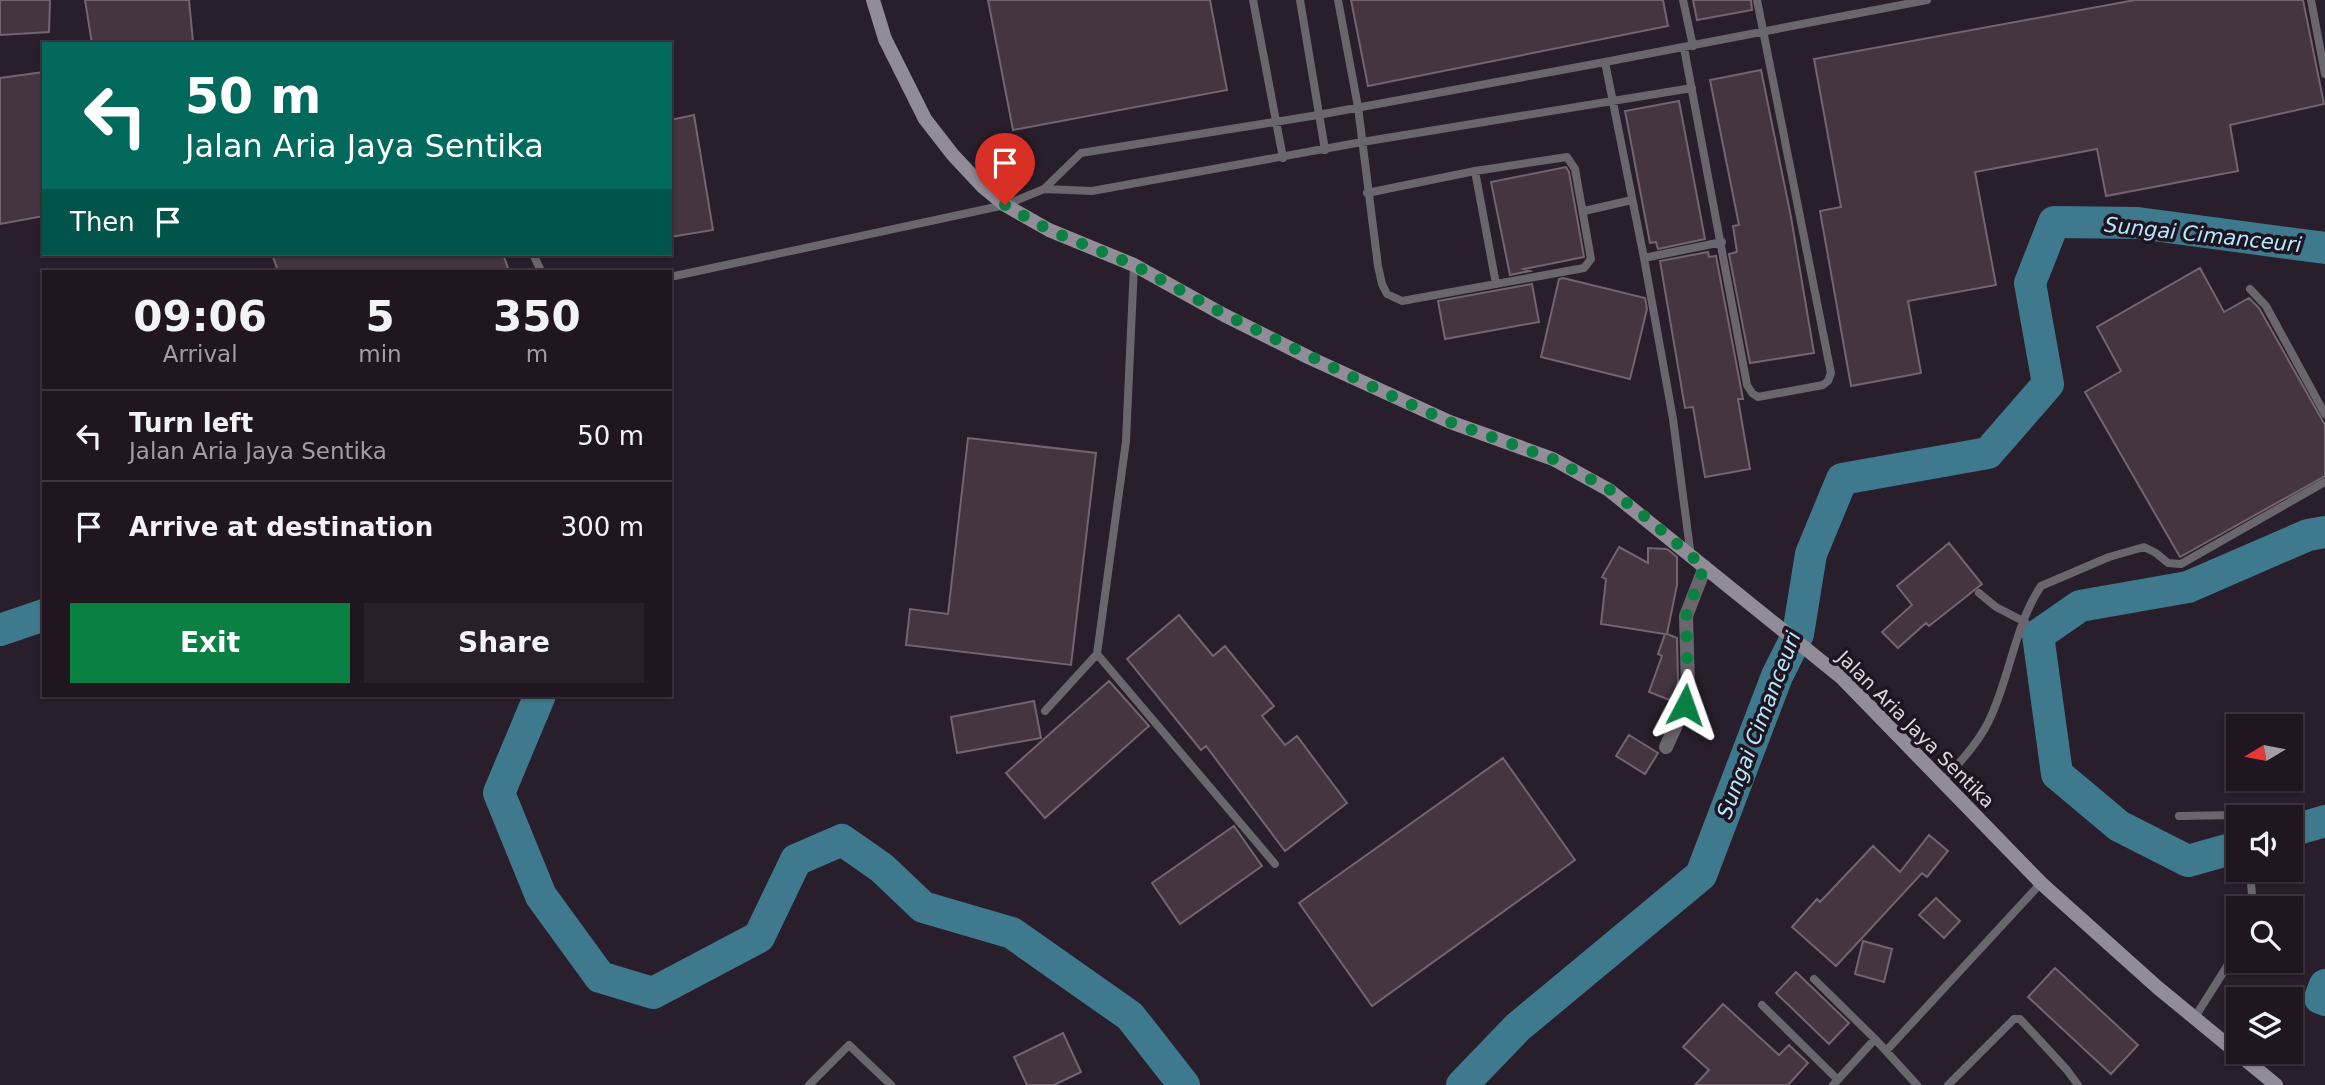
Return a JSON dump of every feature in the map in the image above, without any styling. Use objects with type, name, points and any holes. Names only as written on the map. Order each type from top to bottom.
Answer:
[{"type":"street","name":"Jalan Aria Jaya Sentika","points":[[873,0],[885,39],[925,119],[967,171],[1005,205],[1049,230],[1134,265],[1273,339],[1429,413],[1553,459],[1609,489],[1842,678],[1944,780],[2041,883],[2276,1085]]},
{"type":"street","points":[[1666,747],[1685,705],[1688,684],[1686,616],[1704,567]]},
{"type":"lane","points":[[1253,0],[1283,158]]},
{"type":"lane","points":[[1300,0],[1325,150]]},
{"type":"lane","points":[[1338,0],[1358,107],[1367,193],[1382,284],[1387,294],[1402,301],[1584,268],[1591,258],[1575,169],[1567,157],[1475,171],[1367,193]]},
{"type":"lane","points":[[1683,0],[1692,88],[1748,385],[1758,397],[1823,384],[1828,381],[1831,373],[1757,0]]},
{"type":"lane","points":[[672,277],[1005,205],[1044,188],[1081,153],[1318,115],[1927,0]]},
{"type":"lane","points":[[2311,0],[2325,74]]},
{"type":"lane","points":[[1605,62],[1644,258],[1672,419],[1691,556]]},
{"type":"lane","points":[[1044,188],[1092,191],[1362,142],[1692,88]]},
{"type":"lane","points":[[1475,171],[1496,284]]},
{"type":"lane","points":[[1584,211],[1632,200]]},
{"type":"lane","points":[[1644,258],[1722,242]]},
{"type":"lane","points":[[1045,711],[1097,654],[1126,441],[1134,265]]},
{"type":"lane","points":[[2250,289],[2266,306],[2325,414]]},
{"type":"lane","points":[[1944,780],[1979,737],[1992,715],[2038,590],[2047,583],[2109,557],[2144,547],[2168,563],[2180,564],[2325,482]]},
{"type":"lane","points":[[1979,593],[1996,607],[2025,622]]},
{"type":"lane","points":[[1097,654],[1275,863]]},
{"type":"lane","points":[[2179,816],[2226,815]]},
{"type":"lane","points":[[1886,1051],[2041,883]]},
{"type":"lane","points":[[2195,1017],[2226,968]]},
{"type":"lane","points":[[1814,979],[1917,1085]]},
{"type":"lane","points":[[1762,1005],[1835,1082],[1875,1039]]},
{"type":"lane","points":[[1948,1085],[2014,1019],[2020,1019],[2078,1085]]},
{"type":"lane","points":[[809,1085],[849,1045],[891,1085]]},
{"type":"building","points":[[0,0],[50,0],[49,32],[0,35]]},
{"type":"building","points":[[85,0],[189,0],[193,42],[92,42]]},
{"type":"building","points":[[988,0],[1210,0],[1227,90],[1013,130]]},
{"type":"building","points":[[1351,0],[1663,0],[1668,26],[1368,86]]},
{"type":"building","points":[[1693,0],[1751,0],[1752,10],[1697,20]]},
{"type":"building","points":[[2135,0],[2303,0],[2324,104],[2230,125],[2238,171],[2106,196],[2097,149],[1975,172],[1996,285],[1908,301],[1921,373],[1851,386],[1820,211],[1841,207],[1814,59]]},
{"type":"building","points":[[1761,70],[1791,217],[1814,353],[1750,363],[1729,254],[1737,252],[1733,226],[1739,225],[1710,80]]},
{"type":"building","points":[[42,72],[42,216],[0,224],[0,78]]},
{"type":"building","points":[[1679,101],[1705,239],[1658,249],[1656,242],[1650,243],[1625,111]]},
{"type":"building","points":[[694,115],[713,230],[672,237],[672,120]]},
{"type":"building","points":[[1566,167],[1584,257],[1524,269],[1530,271],[1510,275],[1491,182]]},
{"type":"building","points":[[1708,252],[1709,257],[1716,256],[1743,399],[1738,399],[1750,469],[1705,477],[1693,407],[1685,408],[1660,261]]},
{"type":"building","points":[[273,256],[504,256],[509,270],[278,270]]},
{"type":"building","points":[[2200,268],[2224,312],[2249,298],[2259,308],[2325,425],[2325,476],[2180,557],[2085,392],[2121,371],[2097,327]]},
{"type":"building","points":[[1559,279],[1645,298],[1647,309],[1630,379],[1541,357]]},
{"type":"building","points":[[1532,284],[1539,322],[1445,339],[1438,301]]},
{"type":"building","points":[[968,438],[1096,453],[1071,665],[906,645],[910,609],[948,614]]},
{"type":"building","points":[[1949,543],[1982,584],[1929,626],[1926,623],[1898,648],[1882,632],[1912,605],[1897,586]]},
{"type":"building","points":[[1619,547],[1648,563],[1648,548],[1667,549],[1677,557],[1677,585],[1667,634],[1677,638],[1678,683],[1672,701],[1649,692],[1662,656],[1658,654],[1665,634],[1601,624],[1606,579],[1602,577]]},
{"type":"building","points":[[1179,615],[1213,656],[1225,646],[1274,706],[1262,716],[1285,745],[1297,736],[1347,803],[1285,851],[1206,746],[1201,750],[1127,659]]},
{"type":"building","points":[[1109,681],[1149,726],[1045,818],[1006,773]]},
{"type":"building","points":[[1034,701],[1041,738],[957,753],[951,717]]},
{"type":"building","points":[[1629,735],[1658,753],[1645,774],[1616,756]]},
{"type":"building","points":[[1503,758],[1575,860],[1372,1006],[1299,903]]},
{"type":"building","points":[[1234,826],[1262,866],[1180,924],[1152,883]]},
{"type":"building","points":[[1929,835],[1948,851],[1927,877],[1922,873],[1836,966],[1792,927],[1817,899],[1820,902],[1873,846],[1900,872]]},
{"type":"building","points":[[1936,898],[1960,921],[1944,938],[1919,915]]},
{"type":"building","points":[[1863,941],[1892,949],[1884,982],[1855,974]]},
{"type":"building","points":[[2055,968],[2138,1045],[2111,1074],[2028,997]]},
{"type":"building","points":[[1796,972],[1849,1023],[1829,1044],[1776,993]]},
{"type":"building","points":[[1723,1004],[1779,1055],[1789,1045],[1808,1063],[1788,1085],[1695,1085],[1709,1070],[1683,1047]]},
{"type":"building","points":[[1063,1033],[1081,1072],[1054,1085],[1027,1085],[1014,1057]]},
{"type":"waterway","name":"Sungai Cimanceuri","points":[[1462,1085],[1518,1027],[1701,875],[1777,676],[1798,634],[1811,554],[1842,479],[1988,453],[2048,384],[2030,283],[2054,222],[2138,223],[2325,248]]},
{"type":"waterway","name":"Sungai Cimanceuri","points":[[2226,850],[2188,861],[2119,826],[2057,774],[2038,635],[2080,606],[2188,587],[2308,535],[2325,532]]},
{"type":"waterway","name":"Sungai Cimanceuri","points":[[0,630],[42,616]]},
{"type":"waterway","name":"Sungai Cimanceuri","points":[[539,697],[499,793],[541,896],[600,977],[653,993],[759,937],[796,860],[842,840],[882,868],[923,907],[1012,933],[1130,1016],[1184,1085]]},
{"type":"waterway","name":"Sungai Cimanceuri","points":[[2303,827],[2325,821]]},
{"type":"waterway","name":"Sungai Cimanceuri","points":[[2325,985],[2320,998],[2325,1000]]},
{"type":"route","points":[[1005,205],[1049,230],[1134,265],[1310,358],[1450,422],[1553,459],[1609,489],[1704,567],[1686,616],[1688,684],[1685,705]]}]
